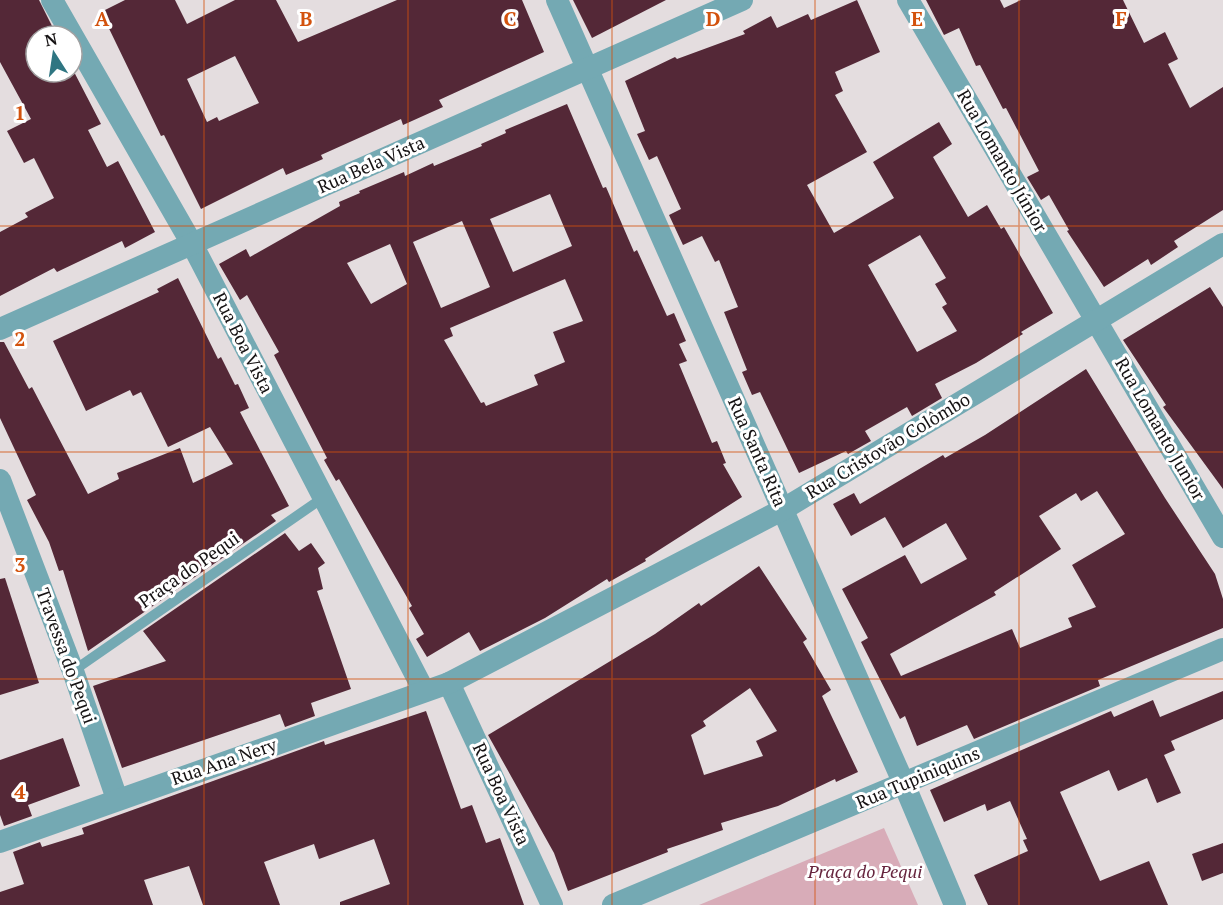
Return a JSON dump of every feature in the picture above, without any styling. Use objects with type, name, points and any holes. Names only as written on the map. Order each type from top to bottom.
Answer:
[{"type":"street","name":"Rua Boa Vista","points":[[52,0],[192,244],[424,691]]},
{"type":"street","name":"Rua Santa Rita","points":[[557,0],[904,784],[955,905]]},
{"type":"street","name":"Rua Bela Vista","points":[[0,329],[742,0]]},
{"type":"street","name":"Rua Lomanto Júnior","points":[[908,0],[1097,321]]},
{"type":"street","name":"Rua Cristovão Colômbo","points":[[449,682],[782,510],[1223,244]]},
{"type":"street","name":"Rua Lomanto Junior","points":[[1097,321],[1223,537]]},
{"type":"street","name":"Travessa do Pequi","points":[[0,480],[73,671],[117,800]]},
{"type":"street","name":"Rua Tupiniquins","points":[[613,905],[1223,649]]},
{"type":"street","name":"Rua Boa Vista","points":[[449,682],[552,905]]},
{"type":"street","name":"Rua Ana Nery","points":[[0,842],[449,682]]},
{"type":"lane","name":"Praça do Pequi","points":[[73,671],[324,497]]},
{"type":"green space","name":"Praça do Pequi","points":[[884,828],[918,905],[699,905]]},
{"type":"building","points":[[0,0],[39,0],[51,24],[24,24],[24,84],[80,84],[101,124],[88,130],[107,167],[118,161],[155,232],[125,248],[122,241],[57,272],[54,268],[0,296],[0,232],[28,217],[25,213],[54,198],[34,158],[24,163],[7,131],[31,119],[0,62]]},
{"type":"building","points":[[125,0],[175,0],[187,24],[235,0],[276,0],[298,42],[397,0],[522,0],[544,52],[439,100],[443,107],[403,125],[401,119],[321,155],[323,159],[286,175],[283,168],[201,209],[164,135],[161,136],[101,12]],"holes":[[[235,56],[259,103],[219,121],[217,117],[207,122],[187,79]]]},
{"type":"building","points":[[573,0],[666,0],[592,38]]},
{"type":"building","points":[[857,0],[880,52],[835,72],[843,91],[835,95],[867,152],[807,185],[834,233],[894,198],[873,162],[939,122],[952,144],[933,157],[968,217],[987,205],[1001,229],[1004,227],[1053,313],[976,363],[935,384],[942,398],[912,416],[907,407],[865,431],[871,441],[848,454],[846,451],[799,473],[760,392],[752,395],[742,372],[747,370],[724,312],[738,307],[719,260],[715,262],[702,236],[683,245],[669,215],[681,209],[657,156],[649,160],[637,134],[645,131],[625,81],[675,57],[677,59],[745,34],[743,31],[771,16],[777,28],[808,14],[811,20]],"holes":[[[920,235],[946,278],[935,284],[947,304],[942,307],[957,331],[917,352],[868,265]]]},
{"type":"building","points":[[926,0],[1000,0],[1004,8],[1021,0],[1123,0],[1144,43],[1165,32],[1178,59],[1168,64],[1190,108],[1223,87],[1223,210],[1174,241],[1178,247],[1151,265],[1148,259],[1104,287],[1067,231],[1069,230],[1049,195],[1041,200],[1027,177],[1039,171],[1006,108],[1003,109],[980,65],[976,66],[959,28],[944,35]]},
{"type":"building","points":[[567,104],[603,188],[606,187],[634,252],[637,250],[667,316],[674,313],[686,341],[679,344],[687,361],[679,364],[712,443],[717,441],[726,463],[723,464],[742,497],[645,559],[646,561],[609,582],[607,579],[545,618],[480,651],[469,632],[427,657],[416,639],[424,634],[409,608],[412,606],[339,479],[336,481],[324,460],[327,458],[274,355],[279,352],[247,295],[240,300],[219,264],[246,249],[250,257],[340,206],[339,202],[360,193],[359,191],[404,172],[405,176],[433,163],[434,166],[482,146],[481,144],[506,133],[505,130]],"holes":[[[550,194],[572,246],[513,272],[490,219]],[[462,221],[490,287],[441,308],[413,242]],[[390,244],[407,284],[371,304],[347,263]],[[565,279],[583,321],[553,332],[565,362],[534,375],[538,385],[486,406],[484,402],[481,403],[444,340],[453,336],[450,328]]]},
{"type":"building","points":[[178,278],[218,359],[221,357],[235,385],[238,384],[249,408],[240,412],[289,506],[271,515],[276,521],[88,651],[63,570],[59,571],[49,542],[27,500],[36,495],[0,418],[0,342],[4,342],[29,389],[32,387],[88,494],[119,479],[117,473],[180,448],[193,483],[233,464],[210,427],[168,447],[141,392],[133,396],[130,390],[86,411],[53,341],[159,292],[157,289]]},
{"type":"building","points":[[1210,287],[1223,307],[1223,489],[1163,407],[1166,405],[1123,340]]},
{"type":"building","points":[[1086,369],[1165,498],[1215,574],[1223,599],[1223,628],[1098,680],[1100,686],[974,739],[967,725],[917,746],[905,716],[900,719],[861,642],[868,638],[842,589],[905,555],[921,584],[967,559],[946,523],[903,548],[885,517],[851,536],[833,504],[854,493],[860,504],[943,455],[945,458],[985,435]],"holes":[[[1097,491],[1125,534],[1072,565],[1096,607],[1068,618],[1072,627],[1020,648],[1012,629],[901,676],[890,654],[996,595],[994,592],[1061,549],[1039,516],[1076,493],[1081,501]]]},
{"type":"building","points":[[285,533],[299,551],[311,543],[325,563],[318,568],[323,589],[317,591],[351,689],[311,703],[315,716],[285,727],[280,714],[122,768],[93,686],[166,661],[143,631]]},
{"type":"building","points":[[759,566],[807,639],[803,642],[831,690],[822,696],[858,772],[836,782],[835,779],[778,806],[721,823],[723,830],[667,849],[668,852],[568,891],[554,853],[488,735],[655,634],[699,603],[701,606]],"holes":[[[750,688],[777,731],[756,741],[763,756],[704,775],[691,735],[706,726],[703,721]]]},
{"type":"building","points":[[5,578],[39,683],[0,695],[0,579]]},
{"type":"building","points":[[1223,691],[1223,719],[1171,741],[1175,750],[1164,755],[1181,793],[1157,803],[1147,778],[1118,791],[1109,770],[1060,792],[1100,881],[1149,861],[1168,905],[988,905],[974,875],[1028,851],[1023,840],[1027,839],[1010,801],[987,811],[985,804],[944,822],[930,790],[1111,711],[1114,717],[1153,700],[1160,717]]},
{"type":"building","points":[[426,711],[461,809],[472,805],[486,843],[500,838],[524,905],[340,905],[340,902],[390,884],[374,839],[319,859],[314,844],[264,862],[280,905],[203,905],[189,866],[144,880],[153,905],[0,905],[0,892],[24,884],[13,852],[40,842],[42,847],[84,834],[82,828],[324,741],[325,745]]},
{"type":"building","points":[[63,738],[80,786],[28,805],[32,816],[4,826],[0,815],[0,760]]},
{"type":"building","points":[[1223,843],[1223,873],[1202,881],[1192,854]]}]
